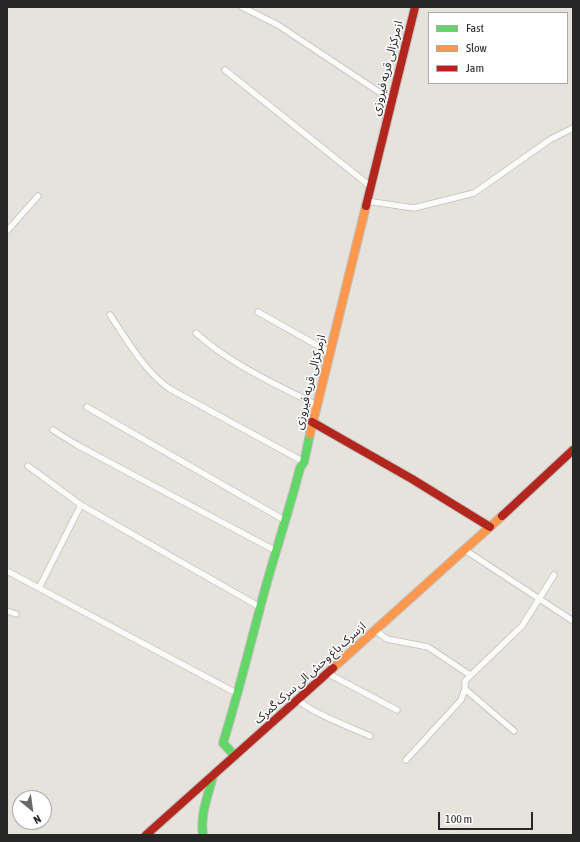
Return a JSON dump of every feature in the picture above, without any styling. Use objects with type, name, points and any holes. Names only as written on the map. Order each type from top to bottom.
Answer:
[{"type":"main road","name":"ازمرکزالی قریه فیروزی","points":[[235,756],[223,743],[238,694],[276,550],[286,522],[300,468],[304,462],[329,352],[415,7]]},
{"type":"main road","points":[[312,422],[412,479],[490,527]]},
{"type":"main road","name":"ازسرک باغ وحش الی سرک گمرک","points":[[146,835],[465,550],[573,450]]},
{"type":"main road","points":[[203,835],[201,823],[202,814],[213,776]]},
{"type":"street","points":[[242,7],[278,25],[392,100]]},
{"type":"street","points":[[226,70],[370,186]]},
{"type":"street","points":[[366,201],[414,208],[474,193],[551,139],[573,128]]},
{"type":"street","points":[[7,231],[38,196]]},
{"type":"street","points":[[258,312],[329,352]]},
{"type":"street","points":[[110,315],[149,372],[170,390],[304,462]]},
{"type":"street","points":[[196,333],[211,347],[228,358],[316,406]]},
{"type":"street","points":[[86,407],[286,522]]},
{"type":"street","points":[[53,430],[77,445],[276,550]]},
{"type":"street","points":[[28,466],[81,505],[260,607]]},
{"type":"street","points":[[39,588],[81,505]]},
{"type":"street","points":[[465,550],[573,621]]},
{"type":"street","points":[[7,571],[238,694]]},
{"type":"street","points":[[406,760],[460,700],[465,690],[466,681],[470,674],[522,626],[554,575]]},
{"type":"street","points":[[7,611],[16,614]]},
{"type":"street","points":[[375,630],[387,639],[428,647],[470,674]]},
{"type":"street","points":[[327,673],[397,710]]},
{"type":"street","points":[[465,690],[514,731]]},
{"type":"street","points":[[297,700],[328,718],[370,736]]},
{"type":"traffic: fast","points":[[235,756],[223,743],[300,468],[304,462],[310,434]]},
{"type":"traffic: fast","points":[[203,835],[202,827],[204,812],[213,776]]},
{"type":"traffic: slow","points":[[310,434],[366,206]]},
{"type":"traffic: slow","points":[[333,668],[502,516]]},
{"type":"traffic: jam","points":[[366,206],[415,7]]},
{"type":"traffic: jam","points":[[312,422],[412,479],[490,527]]},
{"type":"traffic: jam","points":[[502,516],[573,450]]},
{"type":"traffic: jam","points":[[146,835],[333,668]]}]
